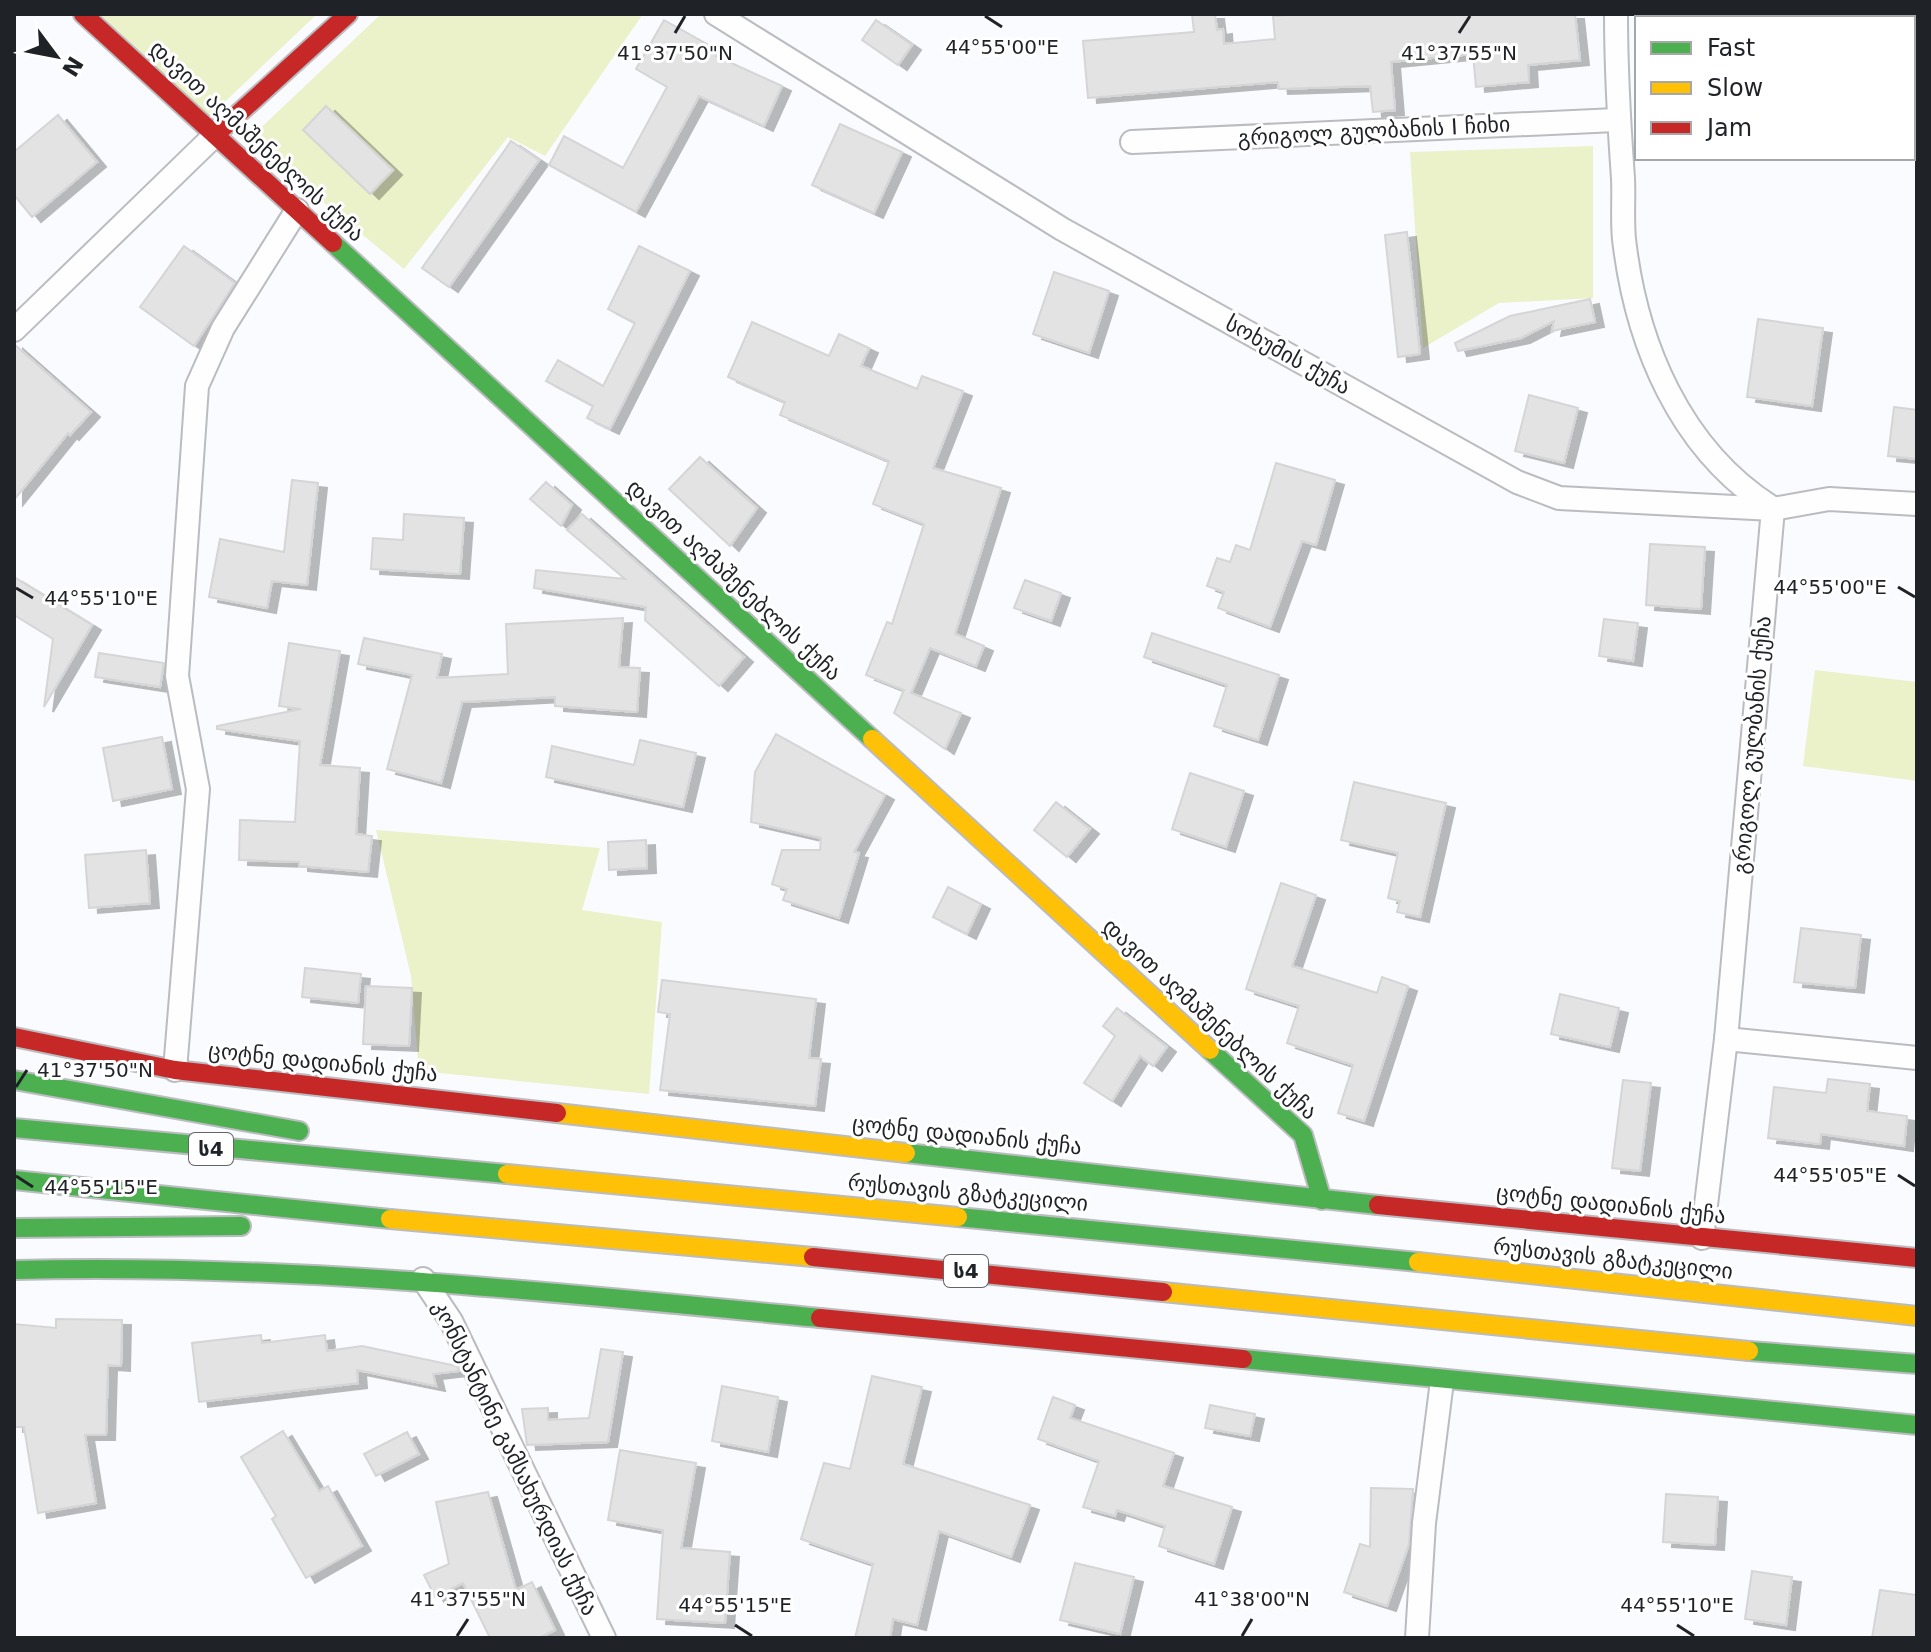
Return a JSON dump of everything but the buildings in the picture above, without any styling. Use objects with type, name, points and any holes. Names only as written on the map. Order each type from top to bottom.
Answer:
[{"type":"main road","name":"დავით აღმაშენებლის ქუჩა","points":[[83,14],[1303,1135],[1322,1200]]},
{"type":"main road","points":[[215,135],[348,14]]},
{"type":"main road","name":"ცოტნე დადიანის ქუჩა","points":[[14,1037],[175,1070],[1322,1200],[1917,1258]]},
{"type":"main road","points":[[14,1080],[60,1091],[301,1131],[408,1164]]},
{"type":"main road","name":"რუსთავის გზატკეცილი","points":[[14,1128],[1308,1250],[1917,1316]]},
{"type":"main road","name":"ს4","points":[[14,1180],[302,1208],[462,1228],[921,1266],[1640,1343],[1917,1364]]},
{"type":"main road","points":[[14,1228],[462,1228]]},
{"type":"main road","points":[[14,1270],[87,1268],[423,1279],[1442,1381],[1917,1425]]},
{"type":"street","name":"სოხუმის ქუჩა","points":[[716,14],[1062,229],[1517,482],[1559,498],[1773,509],[1829,499],[1917,504]]},
{"type":"street","points":[[1616,14],[1616,120],[1624,238],[1634,300],[1652,360],[1680,417],[1740,488],[1773,509]]},
{"type":"street","name":"გრიგოლ გულბანის I ჩიხი","points":[[1132,142],[1616,120]]},
{"type":"street","points":[[14,330],[215,135]]},
{"type":"street","points":[[175,1070],[198,789],[177,676],[197,386],[223,328],[297,210]]},
{"type":"street","name":"გრიგოლ გულბანის ქუჩა","points":[[1702,1238],[1726,1039],[1773,509]]},
{"type":"street","points":[[1726,1039],[1917,1058]]},
{"type":"street","name":"კონსტანტინე გამსახურდიას ქუჩა","points":[[423,1279],[451,1321],[604,1638]]},
{"type":"street","points":[[1417,1638],[1424,1523],[1442,1381]]},
{"type":"green space","points":[[95,14],[317,14],[210,116]]},
{"type":"green space","points":[[381,14],[643,14],[545,156],[508,137],[404,269],[248,140]]},
{"type":"green space","points":[[1593,146],[1593,298],[1499,303],[1423,348],[1410,152]]},
{"type":"green space","points":[[1815,670],[1917,682],[1917,781],[1803,766]]},
{"type":"green space","points":[[376,830],[600,848],[582,910],[662,922],[649,1094],[419,1071],[411,976]]},
{"type":"traffic: fast","points":[[333,243],[872,739]]},
{"type":"traffic: fast","points":[[1210,1050],[1303,1135],[1322,1200]]},
{"type":"traffic: fast","points":[[14,1080],[299,1131]]},
{"type":"traffic: fast","points":[[14,1128],[507,1174]]},
{"type":"traffic: fast","points":[[906,1153],[1378,1205]]},
{"type":"traffic: fast","points":[[14,1180],[390,1219]]},
{"type":"traffic: fast","points":[[958,1217],[1418,1262]]},
{"type":"traffic: fast","points":[[14,1228],[241,1226]]},
{"type":"traffic: fast","points":[[14,1270],[115,1269],[317,1275],[820,1318]]},
{"type":"traffic: fast","points":[[1749,1351],[1917,1364]]},
{"type":"traffic: fast","points":[[1243,1359],[1917,1425]]},
{"type":"traffic: slow","points":[[872,739],[1210,1050]]},
{"type":"traffic: slow","points":[[557,1113],[906,1153]]},
{"type":"traffic: slow","points":[[507,1174],[958,1217]]},
{"type":"traffic: slow","points":[[390,1219],[813,1257]]},
{"type":"traffic: slow","points":[[1418,1262],[1917,1316]]},
{"type":"traffic: slow","points":[[1163,1292],[1749,1351]]},
{"type":"traffic: jam","points":[[83,14],[333,243]]},
{"type":"traffic: jam","points":[[215,135],[348,14]]},
{"type":"traffic: jam","points":[[14,1037],[175,1070],[557,1113]]},
{"type":"traffic: jam","points":[[1378,1205],[1917,1258]]},
{"type":"traffic: jam","points":[[813,1257],[1163,1292]]},
{"type":"traffic: jam","points":[[820,1318],[1243,1359]]}]
